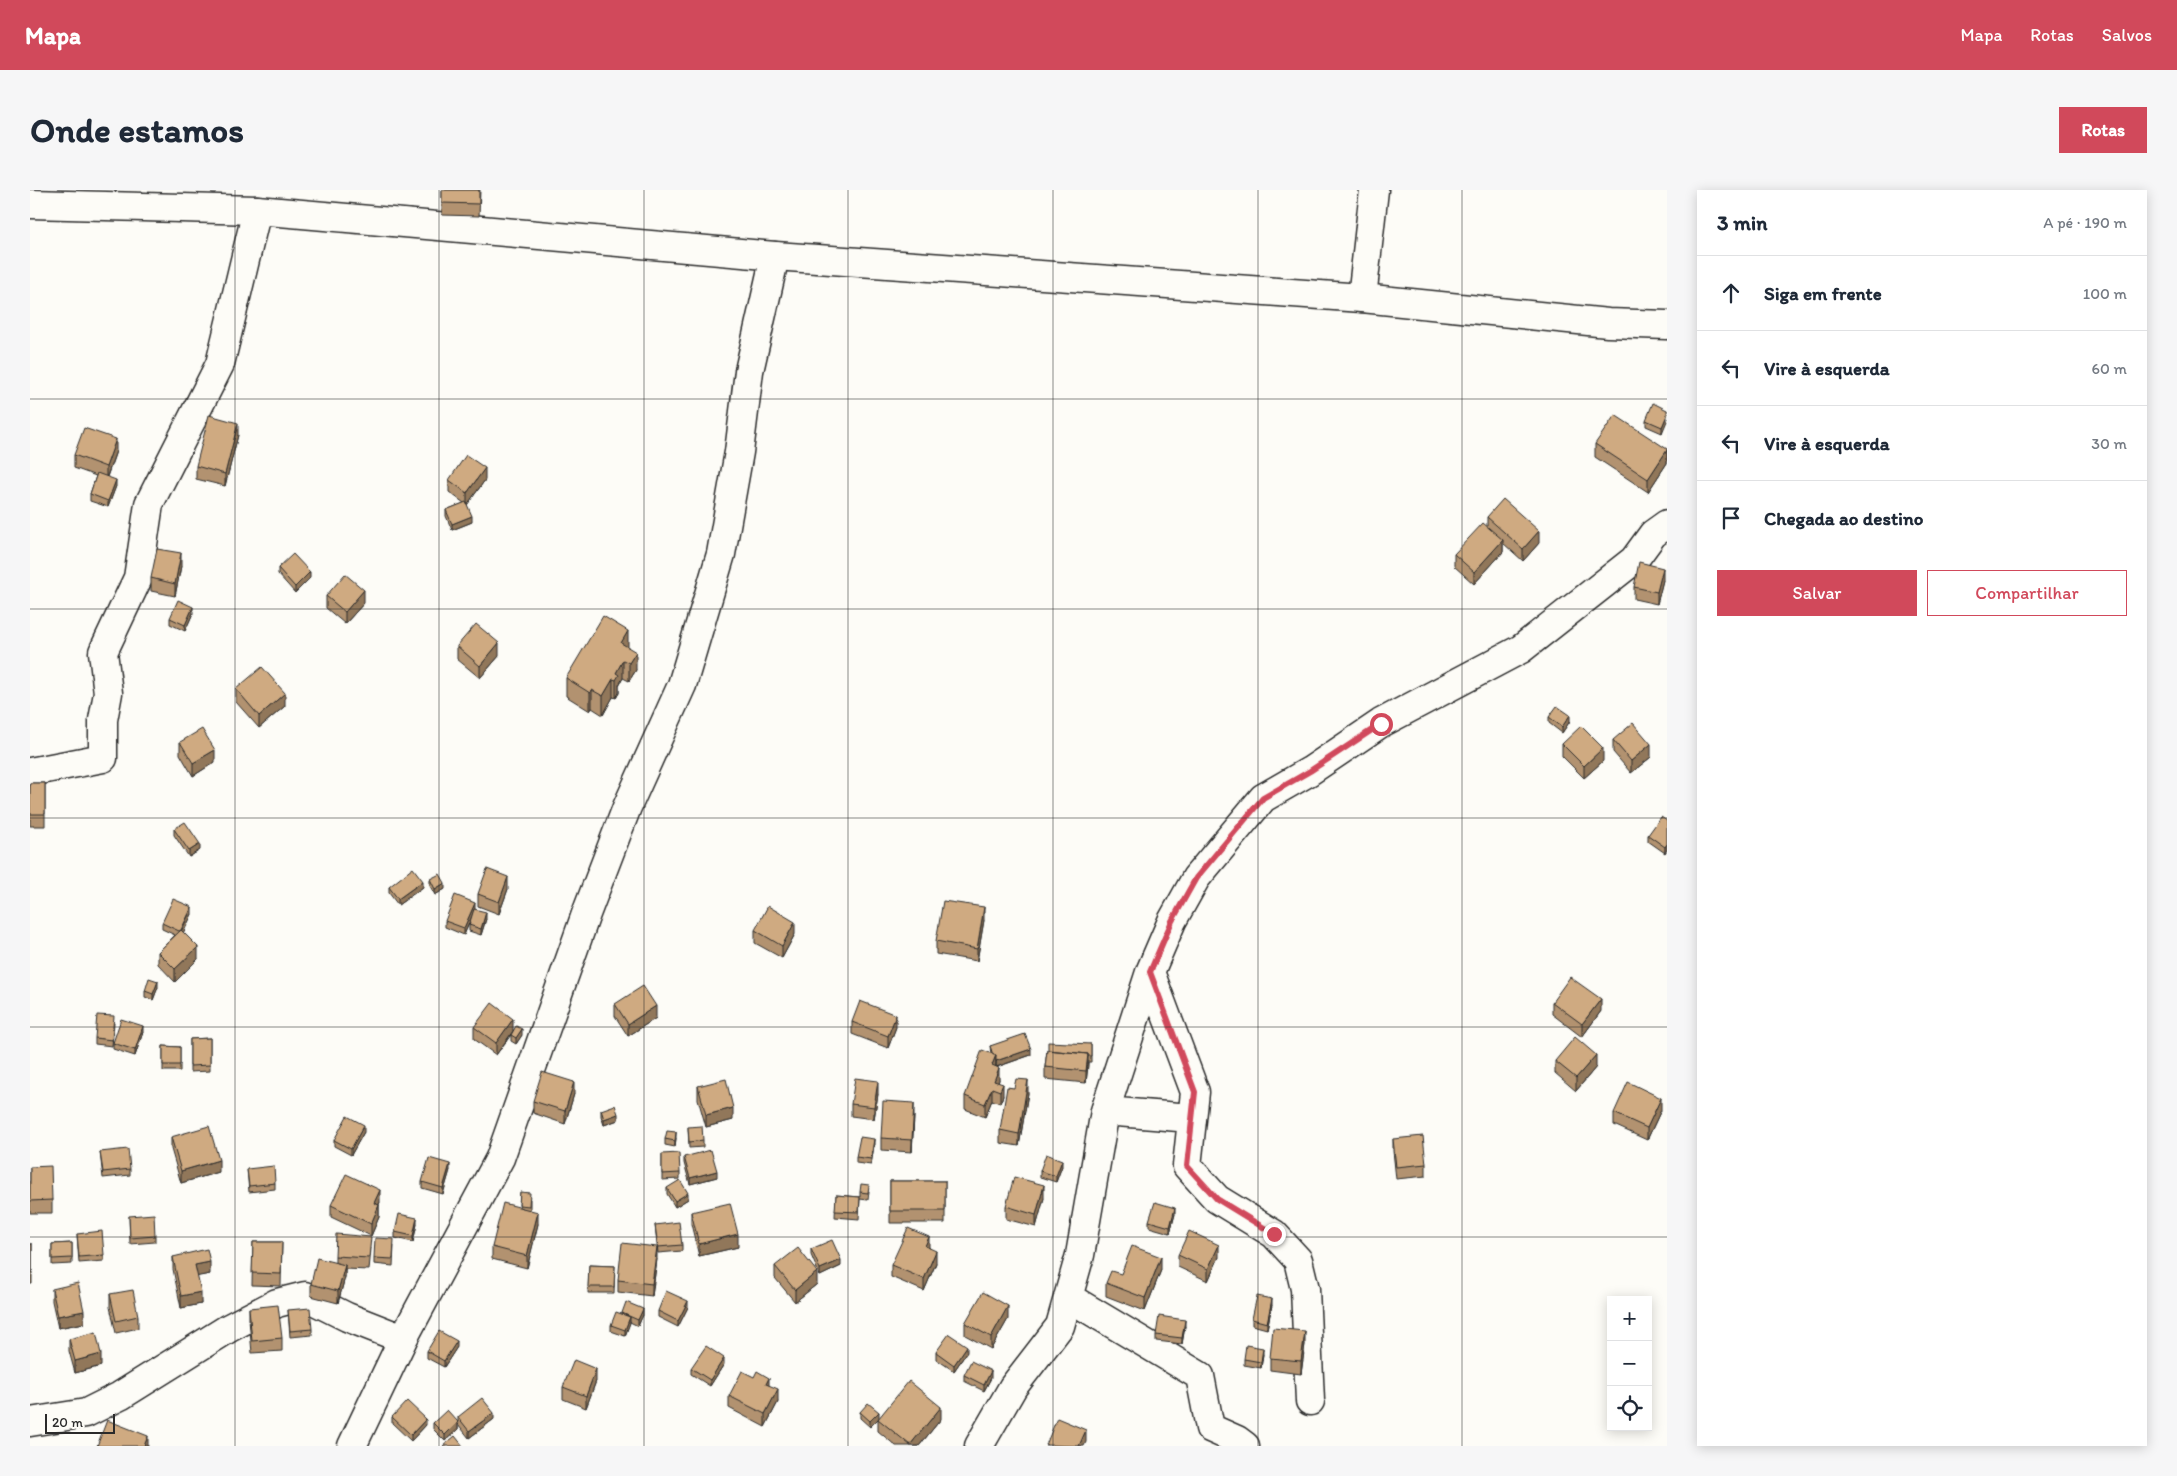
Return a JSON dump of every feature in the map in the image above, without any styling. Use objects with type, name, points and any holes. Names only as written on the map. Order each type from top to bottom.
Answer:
[{"type":"street","points":[[1362,298],[1374,190]]},
{"type":"street","points":[[30,204],[257,210],[775,256],[1362,298],[1608,323],[1667,325]]},
{"type":"street","points":[[30,772],[103,758],[103,720],[108,693],[103,652],[138,578],[148,504],[220,364],[257,210]]},
{"type":"street","points":[[352,1446],[403,1340],[500,1158],[586,914],[627,807],[682,685],[721,554],[739,452],[749,371],[775,256]]},
{"type":"street","points":[[979,1446],[1013,1387],[1060,1326],[1080,1256],[1104,1111],[1150,972],[1172,921],[1196,878],[1263,798],[1310,771],[1381,724],[1522,650],[1634,560],[1653,534],[1667,524]]},
{"type":"street","points":[[1150,972],[1195,1092],[1187,1166],[1217,1199],[1274,1234],[1298,1260],[1305,1289],[1310,1401]]},
{"type":"street","points":[[1104,1111],[1191,1118]]},
{"type":"street","points":[[30,1422],[86,1413],[120,1396],[229,1328],[276,1303],[305,1296],[347,1317],[403,1340]]},
{"type":"street","points":[[1068,1297],[1200,1376],[1210,1428],[1237,1440],[1245,1446]]},
{"type":"building","points":[[442,190],[479,190],[479,204],[442,203]]},
{"type":"building","points":[[1653,403],[1667,410],[1662,427],[1646,420]]},
{"type":"building","points":[[209,415],[238,423],[225,474],[196,466]]},
{"type":"building","points":[[1615,415],[1667,449],[1648,479],[1595,444]]},
{"type":"building","points":[[84,428],[116,439],[106,467],[74,455]]},
{"type":"building","points":[[466,455],[485,468],[467,493],[449,480]]},
{"type":"building","points":[[97,473],[116,480],[108,501],[90,494]]},
{"type":"building","points":[[1503,499],[1539,531],[1523,549],[1487,517]]},
{"type":"building","points":[[466,502],[472,516],[452,524],[446,510]]},
{"type":"building","points":[[1483,523],[1503,540],[1474,572],[1454,554]]},
{"type":"building","points":[[157,549],[181,553],[175,584],[151,578]]},
{"type":"building","points":[[293,554],[310,572],[295,587],[278,568]]},
{"type":"building","points":[[1639,562],[1663,568],[1657,592],[1634,587]]},
{"type":"building","points":[[345,574],[364,590],[345,612],[326,596]]},
{"type":"building","points":[[178,600],[193,607],[185,625],[170,618]]},
{"type":"building","points":[[603,616],[628,631],[621,643],[636,652],[629,663],[623,660],[616,673],[619,675],[616,680],[613,679],[603,696],[592,690],[590,693],[566,678]]},
{"type":"building","points":[[476,624],[499,643],[480,666],[457,646]]},
{"type":"building","points":[[262,667],[285,693],[259,716],[236,689]]},
{"type":"building","points":[[1557,706],[1570,715],[1562,727],[1549,717]]},
{"type":"building","points":[[1633,723],[1651,744],[1631,761],[1613,740]]},
{"type":"building","points":[[1581,726],[1603,748],[1584,766],[1562,744]]},
{"type":"building","points":[[202,729],[215,750],[193,763],[180,742]]},
{"type":"building","points":[[30,783],[45,783],[45,814],[30,814]]},
{"type":"building","points":[[1661,817],[1667,821],[1667,844],[1665,847],[1648,835]]},
{"type":"building","points":[[185,822],[200,844],[189,851],[174,829]]},
{"type":"building","points":[[413,868],[423,881],[398,899],[389,887]]},
{"type":"building","points":[[487,869],[508,877],[499,902],[478,894]]},
{"type":"building","points":[[440,874],[445,883],[435,889],[430,879]]},
{"type":"building","points":[[455,895],[475,903],[464,928],[445,921]]},
{"type":"building","points":[[173,899],[192,907],[179,931],[162,923]]},
{"type":"building","points":[[943,901],[984,907],[977,949],[936,941]]},
{"type":"building","points":[[768,906],[795,922],[782,946],[755,930]]},
{"type":"building","points":[[474,909],[486,912],[481,929],[469,925]]},
{"type":"building","points":[[181,930],[198,947],[175,969],[158,952]]},
{"type":"building","points":[[1570,977],[1601,999],[1582,1024],[1552,1002]]},
{"type":"building","points":[[149,978],[158,981],[153,994],[145,991]]},
{"type":"building","points":[[643,986],[656,1006],[628,1024],[615,1004]]},
{"type":"building","points":[[860,1001],[896,1015],[888,1036],[852,1022]]},
{"type":"building","points":[[492,1003],[513,1019],[496,1043],[474,1027]]},
{"type":"building","points":[[97,1015],[114,1016],[112,1040],[95,1038]]},
{"type":"building","points":[[121,1019],[143,1026],[135,1050],[113,1043]]},
{"type":"building","points":[[516,1026],[522,1029],[516,1038],[511,1035]]},
{"type":"building","points":[[1025,1034],[1031,1049],[996,1061],[996,1055],[993,1055],[990,1046]]},
{"type":"building","points":[[1575,1037],[1596,1055],[1576,1078],[1555,1061]]},
{"type":"building","points":[[210,1038],[210,1065],[190,1066],[190,1039]]},
{"type":"building","points":[[1048,1042],[1091,1044],[1091,1056],[1088,1056],[1088,1054],[1048,1050]]},
{"type":"building","points":[[163,1046],[180,1047],[180,1065],[163,1065]]},
{"type":"building","points":[[982,1050],[996,1055],[992,1065],[999,1068],[994,1081],[1003,1084],[1000,1091],[992,1088],[985,1104],[965,1096]]},
{"type":"building","points":[[1047,1050],[1088,1054],[1086,1071],[1045,1067]]},
{"type":"building","points":[[542,1072],[574,1082],[565,1111],[533,1101]]},
{"type":"building","points":[[855,1078],[878,1081],[874,1107],[851,1104]]},
{"type":"building","points":[[726,1079],[733,1108],[706,1115],[698,1086]]},
{"type":"building","points":[[1016,1079],[1028,1080],[1019,1134],[1000,1130],[1007,1087],[1014,1088]]},
{"type":"building","points":[[1628,1082],[1661,1098],[1647,1128],[1614,1113]]},
{"type":"building","points":[[883,1101],[914,1103],[912,1140],[881,1138]]},
{"type":"building","points":[[615,1105],[618,1114],[604,1119],[601,1110]]},
{"type":"building","points":[[347,1116],[364,1125],[351,1149],[334,1140]]},
{"type":"building","points":[[209,1126],[219,1160],[181,1171],[171,1137]]},
{"type":"building","points":[[702,1126],[703,1140],[689,1142],[688,1127]]},
{"type":"building","points":[[667,1131],[676,1132],[675,1141],[665,1139]]},
{"type":"building","points":[[1423,1136],[1426,1164],[1396,1167],[1393,1139]]},
{"type":"building","points":[[860,1137],[874,1139],[871,1159],[856,1157]]},
{"type":"building","points":[[128,1149],[130,1169],[103,1172],[100,1152]]},
{"type":"building","points":[[711,1150],[717,1171],[690,1178],[684,1157]]},
{"type":"building","points":[[679,1153],[680,1173],[662,1174],[662,1154]]},
{"type":"building","points":[[1046,1154],[1062,1160],[1056,1176],[1040,1171]]},
{"type":"building","points":[[429,1158],[450,1164],[443,1188],[422,1182]]},
{"type":"building","points":[[51,1166],[52,1200],[30,1201],[30,1167]]},
{"type":"building","points":[[274,1166],[275,1183],[249,1186],[247,1169]]},
{"type":"building","points":[[346,1174],[380,1190],[374,1203],[379,1205],[371,1224],[331,1205]]},
{"type":"building","points":[[1014,1177],[1044,1185],[1036,1215],[1006,1206]]},
{"type":"building","points":[[680,1180],[688,1193],[675,1201],[667,1188]]},
{"type":"building","points":[[890,1181],[945,1181],[945,1211],[890,1211]]},
{"type":"building","points":[[861,1184],[869,1185],[868,1193],[860,1192]]},
{"type":"building","points":[[520,1192],[530,1193],[529,1206],[519,1205]]},
{"type":"building","points":[[836,1195],[860,1197],[859,1212],[835,1211]]},
{"type":"building","points":[[1155,1202],[1175,1208],[1170,1227],[1149,1221]]},
{"type":"building","points":[[503,1203],[538,1212],[527,1256],[492,1247]]},
{"type":"building","points":[[730,1203],[738,1234],[699,1244],[691,1212]]},
{"type":"building","points":[[154,1214],[155,1236],[130,1238],[129,1216]]},
{"type":"building","points":[[399,1214],[417,1218],[413,1236],[395,1232]]},
{"type":"building","points":[[679,1222],[682,1245],[658,1247],[655,1225]]},
{"type":"building","points":[[908,1228],[929,1237],[925,1246],[936,1251],[924,1279],[891,1265]]},
{"type":"building","points":[[102,1231],[104,1255],[79,1257],[77,1234]]},
{"type":"building","points":[[1189,1231],[1219,1245],[1208,1269],[1178,1255]]},
{"type":"building","points":[[336,1234],[371,1237],[369,1258],[335,1256]]},
{"type":"building","points":[[375,1238],[394,1239],[393,1259],[374,1258]]},
{"type":"building","points":[[832,1240],[841,1260],[820,1269],[811,1249]]},
{"type":"building","points":[[253,1242],[282,1242],[281,1274],[252,1273]]},
{"type":"building","points":[[72,1243],[72,1258],[52,1259],[52,1244]]},
{"type":"building","points":[[622,1243],[657,1247],[652,1284],[618,1280]]},
{"type":"building","points":[[30,1244],[32,1244],[32,1272],[30,1272]]},
{"type":"building","points":[[1132,1246],[1161,1257],[1145,1298],[1106,1283],[1111,1271],[1121,1274]]},
{"type":"building","points":[[798,1248],[817,1272],[795,1290],[775,1266]]},
{"type":"building","points":[[207,1249],[210,1262],[195,1265],[201,1292],[181,1296],[173,1257]]},
{"type":"building","points":[[317,1258],[345,1265],[338,1291],[311,1284]]},
{"type":"building","points":[[589,1265],[615,1266],[614,1287],[588,1287]]},
{"type":"building","points":[[78,1283],[84,1311],[58,1316],[52,1289]]},
{"type":"building","points":[[133,1290],[138,1316],[116,1321],[110,1294]]},
{"type":"building","points":[[666,1291],[688,1301],[678,1321],[658,1311]]},
{"type":"building","points":[[983,1292],[1008,1306],[991,1337],[965,1323]]},
{"type":"building","points":[[1257,1296],[1272,1299],[1267,1323],[1252,1319]]},
{"type":"building","points":[[626,1302],[643,1309],[638,1320],[622,1313]]},
{"type":"building","points":[[278,1305],[282,1338],[252,1341],[249,1308]]},
{"type":"building","points":[[310,1308],[312,1329],[290,1331],[288,1310]]},
{"type":"building","points":[[616,1312],[630,1317],[625,1330],[611,1325]]},
{"type":"building","points":[[1159,1316],[1185,1320],[1182,1338],[1156,1335]]},
{"type":"building","points":[[1273,1328],[1305,1331],[1301,1361],[1270,1358]]},
{"type":"building","points":[[439,1331],[457,1341],[444,1361],[427,1351]]},
{"type":"building","points":[[96,1332],[101,1354],[75,1361],[69,1339]]},
{"type":"building","points":[[949,1334],[967,1346],[954,1365],[936,1352]]},
{"type":"building","points":[[1246,1345],[1263,1348],[1261,1362],[1244,1359]]},
{"type":"building","points":[[706,1346],[724,1358],[710,1380],[691,1368]]},
{"type":"building","points":[[574,1360],[596,1369],[586,1396],[563,1387]]},
{"type":"building","points":[[971,1361],[991,1371],[984,1385],[964,1375]]},
{"type":"building","points":[[742,1371],[754,1377],[757,1371],[769,1378],[766,1384],[778,1389],[765,1414],[729,1396]]},
{"type":"building","points":[[909,1381],[941,1407],[910,1445],[878,1419]]},
{"type":"building","points":[[482,1398],[494,1413],[469,1431],[458,1417]]},
{"type":"building","points":[[407,1401],[426,1419],[411,1435],[392,1417]]},
{"type":"building","points":[[868,1403],[879,1412],[870,1421],[860,1412]]},
{"type":"building","points":[[447,1410],[458,1422],[445,1435],[433,1423]]},
{"type":"building","points":[[1057,1418],[1086,1430],[1079,1446],[1046,1445]]},
{"type":"building","points":[[107,1420],[148,1436],[144,1446],[97,1446]]},
{"type":"building","points":[[455,1436],[463,1446],[443,1446]]},
{"type":"route","points":[[1274,1234],[1217,1199],[1187,1166],[1186,1159],[1195,1092],[1150,972],[1172,921],[1196,878],[1263,798],[1310,771],[1381,724]]}]
